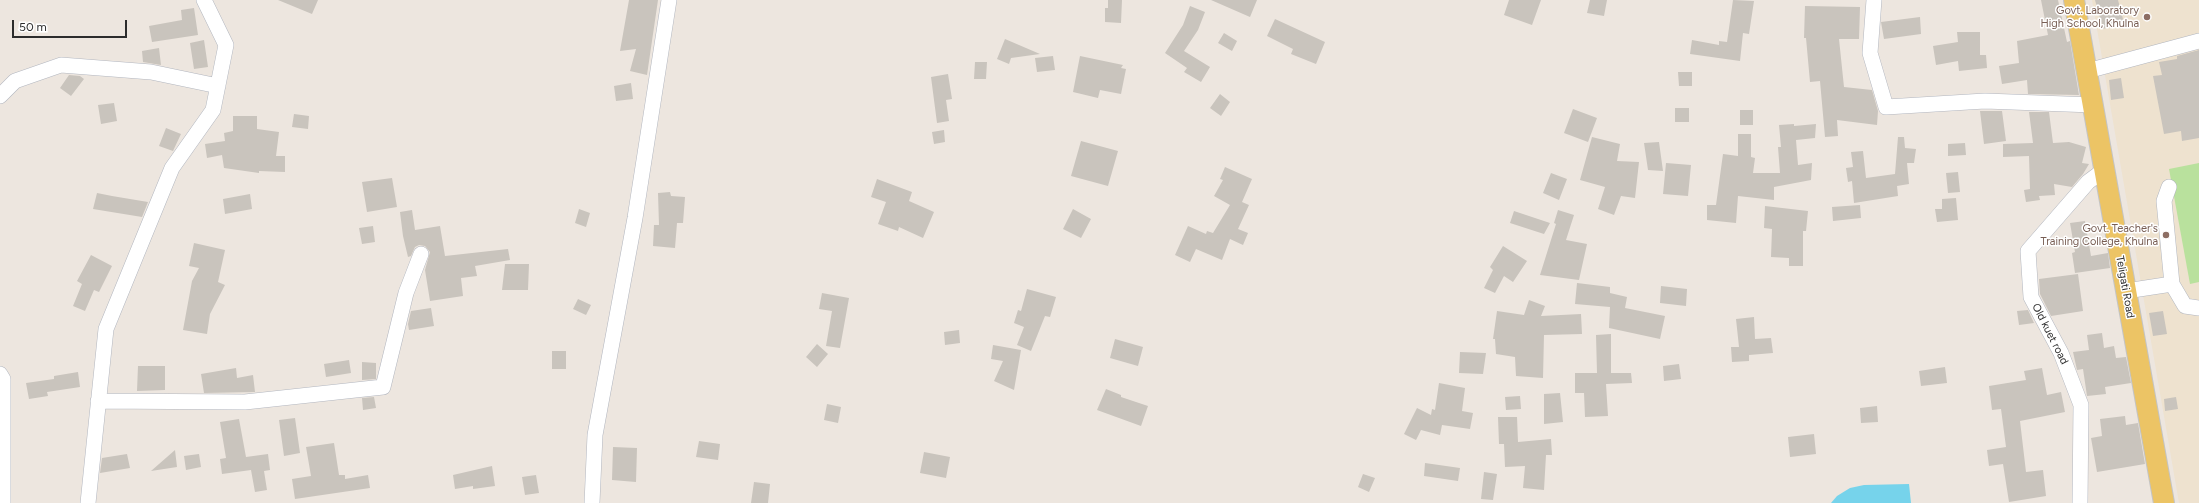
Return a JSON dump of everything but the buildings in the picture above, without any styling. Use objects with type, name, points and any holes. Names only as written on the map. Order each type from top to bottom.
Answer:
[{"type":"main road","name":"Teligati Road","points":[[2074,0],[2164,503]]},
{"type":"street","points":[[88,503],[106,329],[172,168],[213,110],[226,45],[204,0]]},
{"type":"street","points":[[592,503],[596,435],[634,218],[669,0]]},
{"type":"street","points":[[1874,0],[1870,53],[1886,107],[1985,101],[2093,105]]},
{"type":"street","points":[[2087,70],[2199,41]]},
{"type":"street","points":[[0,96],[15,81],[60,65],[151,72],[218,86]]},
{"type":"street","name":"Old kuet road","points":[[2080,503],[2081,405],[2061,353],[2031,297],[2028,251],[2088,182],[2104,170]]},
{"type":"street","points":[[2169,187],[2164,201],[2172,284],[2185,306],[2199,308]]},
{"type":"street","points":[[98,401],[245,402],[383,387],[406,293],[421,254]]},
{"type":"street","points":[[2126,291],[2172,284]]},
{"type":"street","points":[[0,374],[3,379],[2,503]]},
{"type":"shaded area","name":"Govt. Teacher's Training College, Khulna","points":[[2092,0],[2199,0],[2199,503],[2179,503]]},
{"type":"green space","points":[[2199,163],[2199,282],[2190,284],[2169,169]]},
{"type":"water","points":[[1909,484],[1911,503],[1831,503],[1837,496],[1850,488],[1864,485]]},
{"type":"place","name":"Govt. Laboratory High School, Khulna","points":[[2147,17]]},
{"type":"place","name":"Govt. Teacher's Training College, Khulna","points":[[2166,235]]}]
